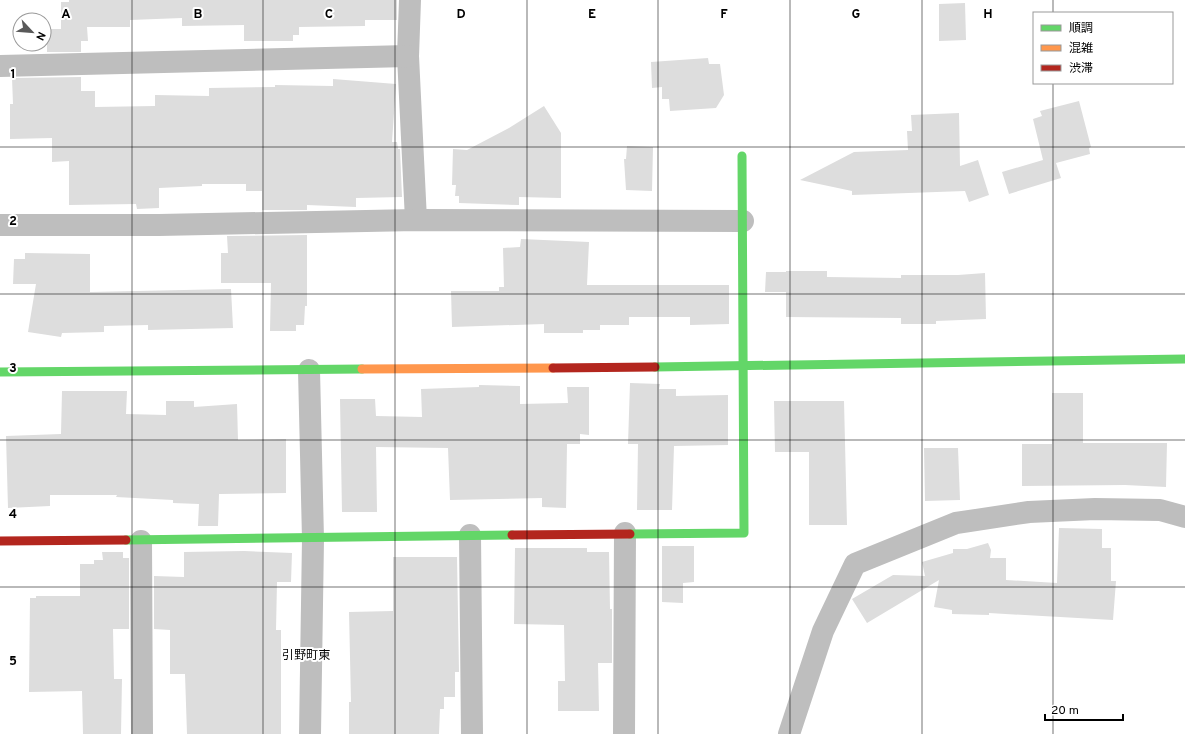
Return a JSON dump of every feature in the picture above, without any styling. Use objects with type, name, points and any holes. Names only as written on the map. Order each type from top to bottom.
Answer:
[{"type":"street","points":[[410,0],[408,56],[416,220]]},
{"type":"street","points":[[0,66],[408,56]]},
{"type":"street","points":[[0,541],[142,541],[470,535],[744,533],[742,156]]},
{"type":"street","points":[[0,225],[167,225],[416,220],[742,221]]},
{"type":"street","points":[[0,372],[743,366],[1185,359]]},
{"type":"street","points":[[309,370],[313,539],[310,734]]},
{"type":"street","points":[[789,734],[823,631],[855,564],[956,523],[1029,512],[1095,509],[1160,510],[1185,517]]},
{"type":"street","points":[[624,734],[625,533]]},
{"type":"street","points":[[470,535],[472,734]]},
{"type":"street","points":[[142,541],[142,734]]},
{"type":"building","points":[[69,0],[397,0],[397,20],[365,20],[365,26],[299,27],[299,35],[293,35],[293,41],[244,41],[244,25],[182,26],[182,18],[130,20],[130,27],[87,27],[88,41],[81,41],[81,52],[52,52],[52,29],[61,29],[61,2],[69,2]]},
{"type":"building","points":[[965,3],[966,40],[939,41],[939,4]]},
{"type":"building","points":[[708,58],[709,64],[720,64],[724,95],[716,108],[670,111],[669,99],[662,99],[662,87],[652,88],[651,62]]},
{"type":"building","points":[[81,77],[81,91],[95,91],[95,107],[155,106],[155,95],[209,96],[209,88],[275,87],[275,85],[333,86],[333,79],[396,84],[392,142],[397,142],[398,149],[400,149],[402,197],[356,198],[356,207],[307,205],[307,210],[262,210],[262,191],[246,191],[246,184],[202,184],[202,186],[159,188],[159,208],[137,209],[136,204],[69,205],[69,161],[52,162],[52,138],[10,139],[10,104],[13,104],[12,78]]},
{"type":"building","points":[[1079,101],[1091,147],[1089,148],[1090,154],[1056,163],[1061,178],[1009,194],[1002,172],[1043,160],[1033,119],[1042,116],[1040,111]]},
{"type":"building","points":[[544,106],[561,133],[561,198],[519,197],[519,205],[459,203],[459,196],[455,196],[456,185],[452,185],[453,149],[467,150],[509,128]]},
{"type":"building","points":[[959,113],[960,166],[978,160],[989,195],[969,202],[965,191],[852,195],[852,191],[800,180],[854,152],[908,150],[907,131],[912,131],[911,115]]},
{"type":"building","points":[[627,146],[653,147],[652,191],[626,190],[624,159],[626,159]]},
{"type":"building","points":[[307,235],[307,306],[305,306],[304,325],[296,325],[296,331],[270,331],[271,283],[221,283],[221,253],[228,253],[227,236]]},
{"type":"building","points":[[521,239],[589,242],[587,285],[729,285],[729,324],[690,325],[690,317],[629,317],[629,325],[600,325],[600,330],[583,330],[583,333],[544,333],[544,324],[452,327],[451,291],[499,291],[499,287],[504,287],[503,248],[520,247]]},
{"type":"building","points":[[25,253],[90,254],[90,292],[231,289],[233,328],[148,330],[148,325],[104,326],[104,332],[62,333],[61,337],[28,332],[36,284],[13,284],[14,259],[25,259]]},
{"type":"building","points":[[827,271],[827,277],[901,278],[901,275],[958,275],[985,273],[986,319],[936,321],[936,324],[901,324],[901,318],[786,317],[786,292],[765,292],[766,272]]},
{"type":"building","points":[[630,383],[660,384],[659,389],[676,389],[676,396],[728,395],[728,445],[674,446],[672,510],[637,510],[638,444],[628,444]]},
{"type":"building","points":[[479,385],[520,386],[520,404],[568,403],[567,387],[589,387],[589,435],[580,434],[580,444],[567,444],[566,508],[542,507],[542,498],[450,500],[448,448],[376,447],[377,512],[342,512],[340,399],[375,399],[376,416],[422,417],[421,389],[479,387]]},
{"type":"building","points":[[62,391],[127,391],[126,414],[166,415],[166,401],[194,401],[194,407],[237,404],[238,440],[286,439],[286,493],[219,494],[218,526],[198,526],[199,504],[173,503],[173,500],[116,497],[117,495],[50,495],[50,506],[8,508],[6,436],[61,434]]},
{"type":"building","points":[[1052,393],[1083,393],[1083,443],[1167,443],[1166,487],[1125,485],[1022,486],[1022,444],[1052,444]]},
{"type":"building","points":[[774,401],[844,401],[847,525],[809,525],[809,452],[775,452]]},
{"type":"building","points":[[924,448],[958,448],[960,500],[925,501]]},
{"type":"building","points":[[1059,528],[1102,529],[1102,548],[1111,548],[1111,581],[1116,581],[1113,620],[989,613],[989,615],[952,614],[952,610],[934,607],[939,580],[867,623],[852,599],[893,575],[925,576],[922,562],[953,553],[953,549],[967,549],[988,543],[991,550],[990,558],[1006,558],[1006,580],[1057,583]]},
{"type":"building","points":[[662,546],[694,546],[694,582],[683,583],[683,603],[662,602]]},
{"type":"building","points":[[515,548],[587,548],[587,552],[609,552],[610,609],[612,609],[612,663],[598,663],[599,711],[558,711],[558,681],[565,681],[564,625],[514,624]]},
{"type":"building","points":[[244,551],[292,553],[291,582],[277,582],[276,630],[281,630],[281,734],[187,734],[185,674],[170,674],[170,630],[154,629],[154,576],[184,577],[184,552]]},
{"type":"building","points":[[102,552],[123,552],[123,558],[129,558],[129,629],[113,629],[114,679],[122,679],[121,734],[83,734],[82,691],[29,692],[30,598],[36,598],[36,596],[80,596],[80,564],[94,564],[94,560],[103,560]]},
{"type":"building","points":[[393,557],[457,557],[459,672],[455,672],[455,697],[444,697],[444,709],[440,709],[439,734],[349,734],[349,702],[351,702],[349,612],[393,611]]},
{"type":"traffic: fast","points":[[630,534],[744,533],[742,156]]},
{"type":"traffic: fast","points":[[655,367],[1185,359]]},
{"type":"traffic: fast","points":[[0,372],[362,369]]},
{"type":"traffic: fast","points":[[126,540],[512,535]]},
{"type":"traffic: slow","points":[[362,369],[553,368]]},
{"type":"traffic: jam","points":[[553,368],[655,367]]},
{"type":"traffic: jam","points":[[512,535],[630,534]]},
{"type":"traffic: jam","points":[[0,541],[126,540]]},
{"type":"district","name":"引野町東","points":[[306,656]]}]
